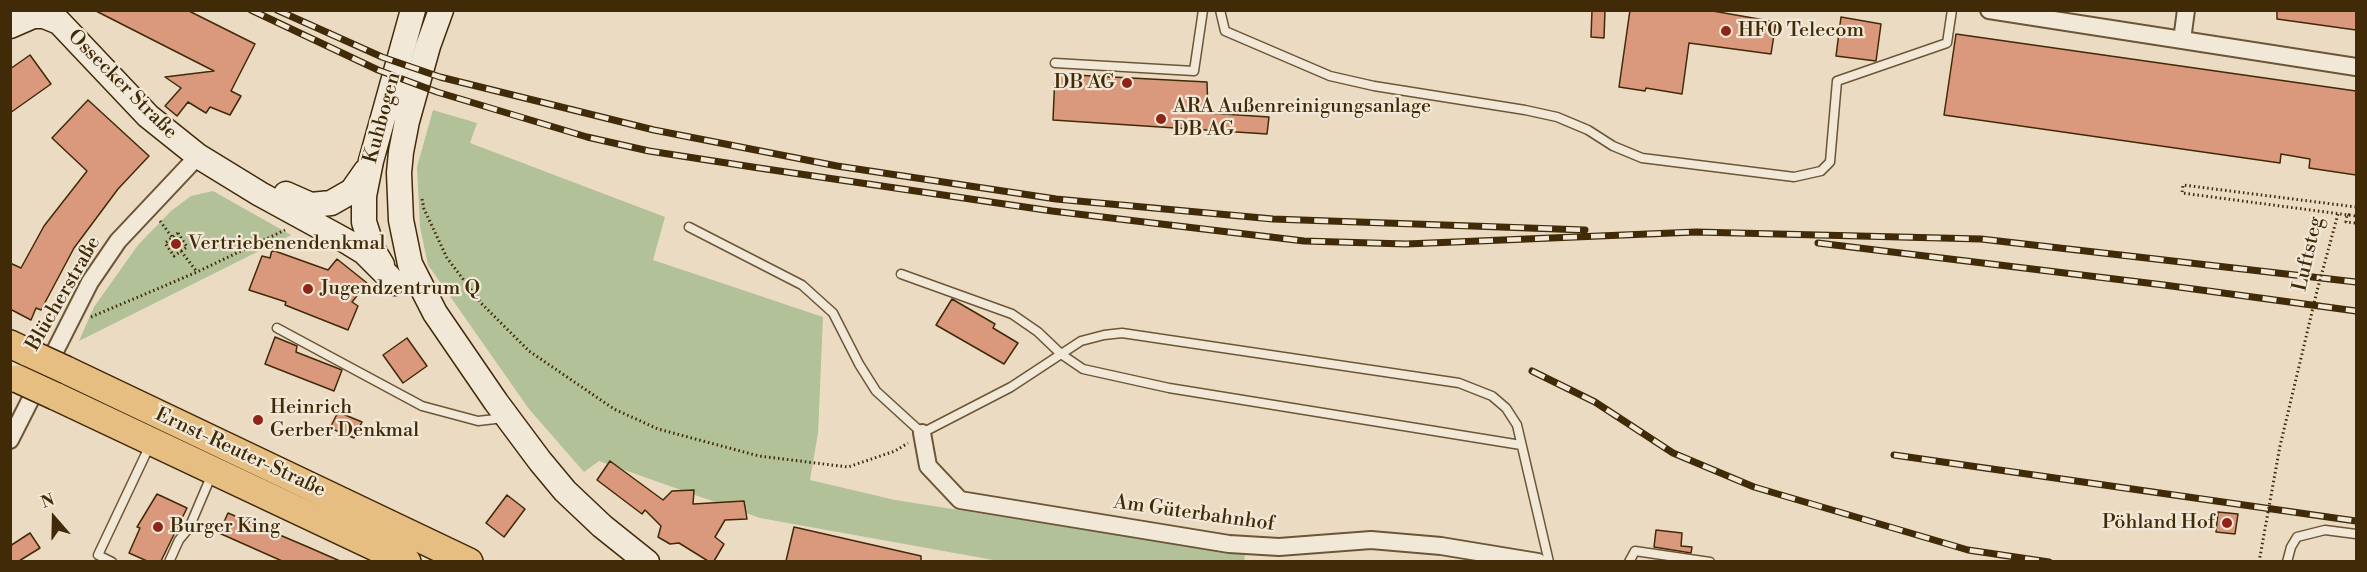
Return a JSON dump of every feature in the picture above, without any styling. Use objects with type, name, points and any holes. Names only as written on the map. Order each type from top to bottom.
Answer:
[{"type":"main road","points":[[428,46],[441,10]]},
{"type":"main road","points":[[413,12],[428,46]]},
{"type":"main road","name":"Kuhbogen","points":[[395,283],[373,250],[364,222],[364,196],[371,161],[413,12]]},
{"type":"main road","name":"Ossecker Straße","points":[[10,26],[33,16],[44,16],[59,22],[148,116],[198,156],[319,217],[364,252],[395,283]]},
{"type":"main road","name":"Kuhbogen","points":[[399,173],[407,121],[428,46]]},
{"type":"main road","points":[[319,217],[352,191],[362,180],[371,161]]},
{"type":"main road","points":[[399,173],[401,220],[406,250],[422,290]]},
{"type":"main road","name":"Ossecker Straße","points":[[319,217],[336,231],[364,222],[375,214],[390,197],[399,173]]},
{"type":"main road","points":[[364,222],[384,239],[422,290],[501,410]]},
{"type":"main road","points":[[395,283],[565,491],[602,526],[647,561]]},
{"type":"main road","name":"Ernst-Reuter-Straße","points":[[20,349],[469,561]]},
{"type":"main road","name":"Ernst-Reuter-Straße","points":[[14,377],[407,561]]},
{"type":"street","points":[[1989,10],[2356,67]]},
{"type":"street","points":[[2182,40],[2186,10]]},
{"type":"street","name":"Blücherstraße","points":[[10,440],[90,282],[117,241],[198,156]]},
{"type":"street","name":"Am Güterbahnhof","points":[[922,434],[928,466],[960,500],[1229,543],[1279,547],[1371,540],[1441,546],[1538,561]]},
{"type":"lane","points":[[1055,63],[1194,71],[1203,10]]},
{"type":"lane","points":[[1220,10],[1225,31],[1330,76],[1374,86],[1557,117],[1642,158],[1794,177],[1821,171],[1830,162],[1838,81],[1947,44],[1952,10]]},
{"type":"lane","points":[[689,227],[802,285],[833,313],[859,364],[876,391],[922,434],[1011,387],[1081,340],[1122,333],[1459,383],[1492,396],[1506,408],[1517,425],[1549,561]]},
{"type":"lane","points":[[902,274],[1012,314],[1083,369],[1169,388],[1521,445]]},
{"type":"lane","points":[[277,328],[422,406],[478,421],[501,410]]},
{"type":"lane","points":[[112,561],[98,555],[151,441]]},
{"type":"lane","points":[[169,561],[179,540],[189,528],[214,471]]},
{"type":"lane","points":[[2287,561],[2297,537],[2325,530],[2356,534]]},
{"type":"lane","points":[[1629,561],[1635,551],[1710,561]]},
{"type":"path","name":"Luftsteg","points":[[2259,561],[2280,446],[2338,213],[2182,193],[2183,185],[2356,207]]},
{"type":"path","points":[[422,198],[424,209],[447,258],[482,304],[529,351],[614,409],[658,429],[749,454],[848,467],[895,451],[922,434]]},
{"type":"path","points":[[150,207],[172,237]]},
{"type":"path","points":[[2338,213],[2346,214],[2356,216],[2347,214],[2346,222],[2356,223]]},
{"type":"path","points":[[66,327],[197,272],[290,228]]},
{"type":"path","points":[[178,233],[187,247],[181,251],[174,256],[165,243],[178,233]]},
{"type":"path","points":[[181,251],[197,272]]},
{"type":"green space","points":[[433,110],[477,123],[470,143],[665,217],[653,260],[823,317],[818,433],[810,480],[895,500],[1245,555],[1244,561],[999,561],[760,518],[599,461],[584,472],[529,409],[428,265],[420,227],[417,167]]},
{"type":"green space","points":[[213,191],[291,235],[79,341],[94,307],[138,245],[171,211],[191,196]]},
{"type":"building","points":[[94,10],[187,10],[255,44],[231,91],[241,96],[230,115],[210,107],[206,113],[188,102],[177,116],[165,106],[181,88],[165,77],[214,71]]},
{"type":"building","points":[[1592,10],[1605,10],[1604,38],[1591,37]]},
{"type":"building","points":[[1630,10],[1707,10],[1776,22],[1771,54],[1689,43],[1682,94],[1646,88],[1645,91],[1619,87]]},
{"type":"building","points":[[2277,10],[2356,10],[2356,30],[2277,19]]},
{"type":"building","points":[[1841,17],[1881,24],[1876,61],[1836,56]]},
{"type":"building","points":[[1956,34],[2356,91],[2356,175],[2309,168],[2310,159],[2281,154],[2280,163],[1944,115]]},
{"type":"building","points":[[30,55],[51,84],[10,113],[10,69]]},
{"type":"building","points":[[1055,74],[1207,82],[1208,113],[1269,117],[1267,134],[1053,120]]},
{"type":"building","points":[[88,100],[149,156],[118,189],[74,248],[41,310],[36,308],[31,320],[10,309],[10,263],[21,268],[44,226],[87,171],[52,138]]},
{"type":"building","name":"Jugendzentrum Q","points":[[272,250],[328,270],[337,259],[367,283],[352,302],[358,306],[348,330],[285,305],[286,302],[249,290],[262,256],[270,258]]},
{"type":"building","points":[[952,299],[995,324],[993,328],[1018,343],[1004,364],[936,325]]},
{"type":"building","points":[[275,337],[297,346],[296,352],[342,370],[334,391],[265,364]]},
{"type":"building","points":[[407,338],[427,366],[403,383],[383,355]]},
{"type":"building","points":[[338,412],[362,422],[354,438],[330,428]]},
{"type":"building","points":[[610,461],[663,500],[672,491],[694,490],[693,504],[744,501],[747,519],[725,520],[715,537],[724,544],[714,561],[708,561],[679,543],[670,544],[658,537],[661,526],[645,510],[642,514],[597,480]]},
{"type":"building","name":"Burger King","points":[[157,494],[187,508],[161,561],[147,561],[129,553],[140,528],[137,527]]},
{"type":"building","points":[[507,495],[525,509],[504,537],[486,523]]},
{"type":"building","name":"Pöhland Hof","points":[[2218,512],[2238,514],[2235,534],[2216,532]]},
{"type":"building","points":[[228,513],[340,561],[282,561],[219,533]]},
{"type":"building","points":[[794,527],[921,556],[921,561],[786,561]]},
{"type":"building","points":[[1656,530],[1682,533],[1681,546],[1692,547],[1691,553],[1654,547]]},
{"type":"building","points":[[30,533],[40,548],[19,561],[10,561],[10,546]]},
{"type":"railway","points":[[251,10],[378,70],[437,92],[587,137],[649,151],[1052,211],[1304,241],[1406,244],[1696,232],[1981,239],[2356,282]]},
{"type":"railway","points":[[277,10],[382,57],[440,77],[654,130],[837,166],[1056,199],[1273,219],[1585,230]]},
{"type":"railway","points":[[1818,243],[2356,311]]},
{"type":"railway","points":[[1532,371],[1595,402],[1673,453],[1754,487],[1968,550],[2049,562]]},
{"type":"railway","points":[[1894,455],[2356,521]]},
{"type":"place","name":"HFO Telecom","points":[[1726,31]]},
{"type":"place","name":"DB AG","points":[[1127,83]]},
{"type":"place","name":"ARA Außenreinigungsanlage DB AG","points":[[1161,119]]},
{"type":"place","name":"Vertriebenendenkmal","points":[[176,244]]},
{"type":"place","name":"Jugendzentrum Q","points":[[308,289]]},
{"type":"place","name":"Heinrich Gerber Denkmal","points":[[258,420]]},
{"type":"place","name":"Pöhland Hof","points":[[2227,523]]},
{"type":"place","name":"Burger King","points":[[158,527]]}]
